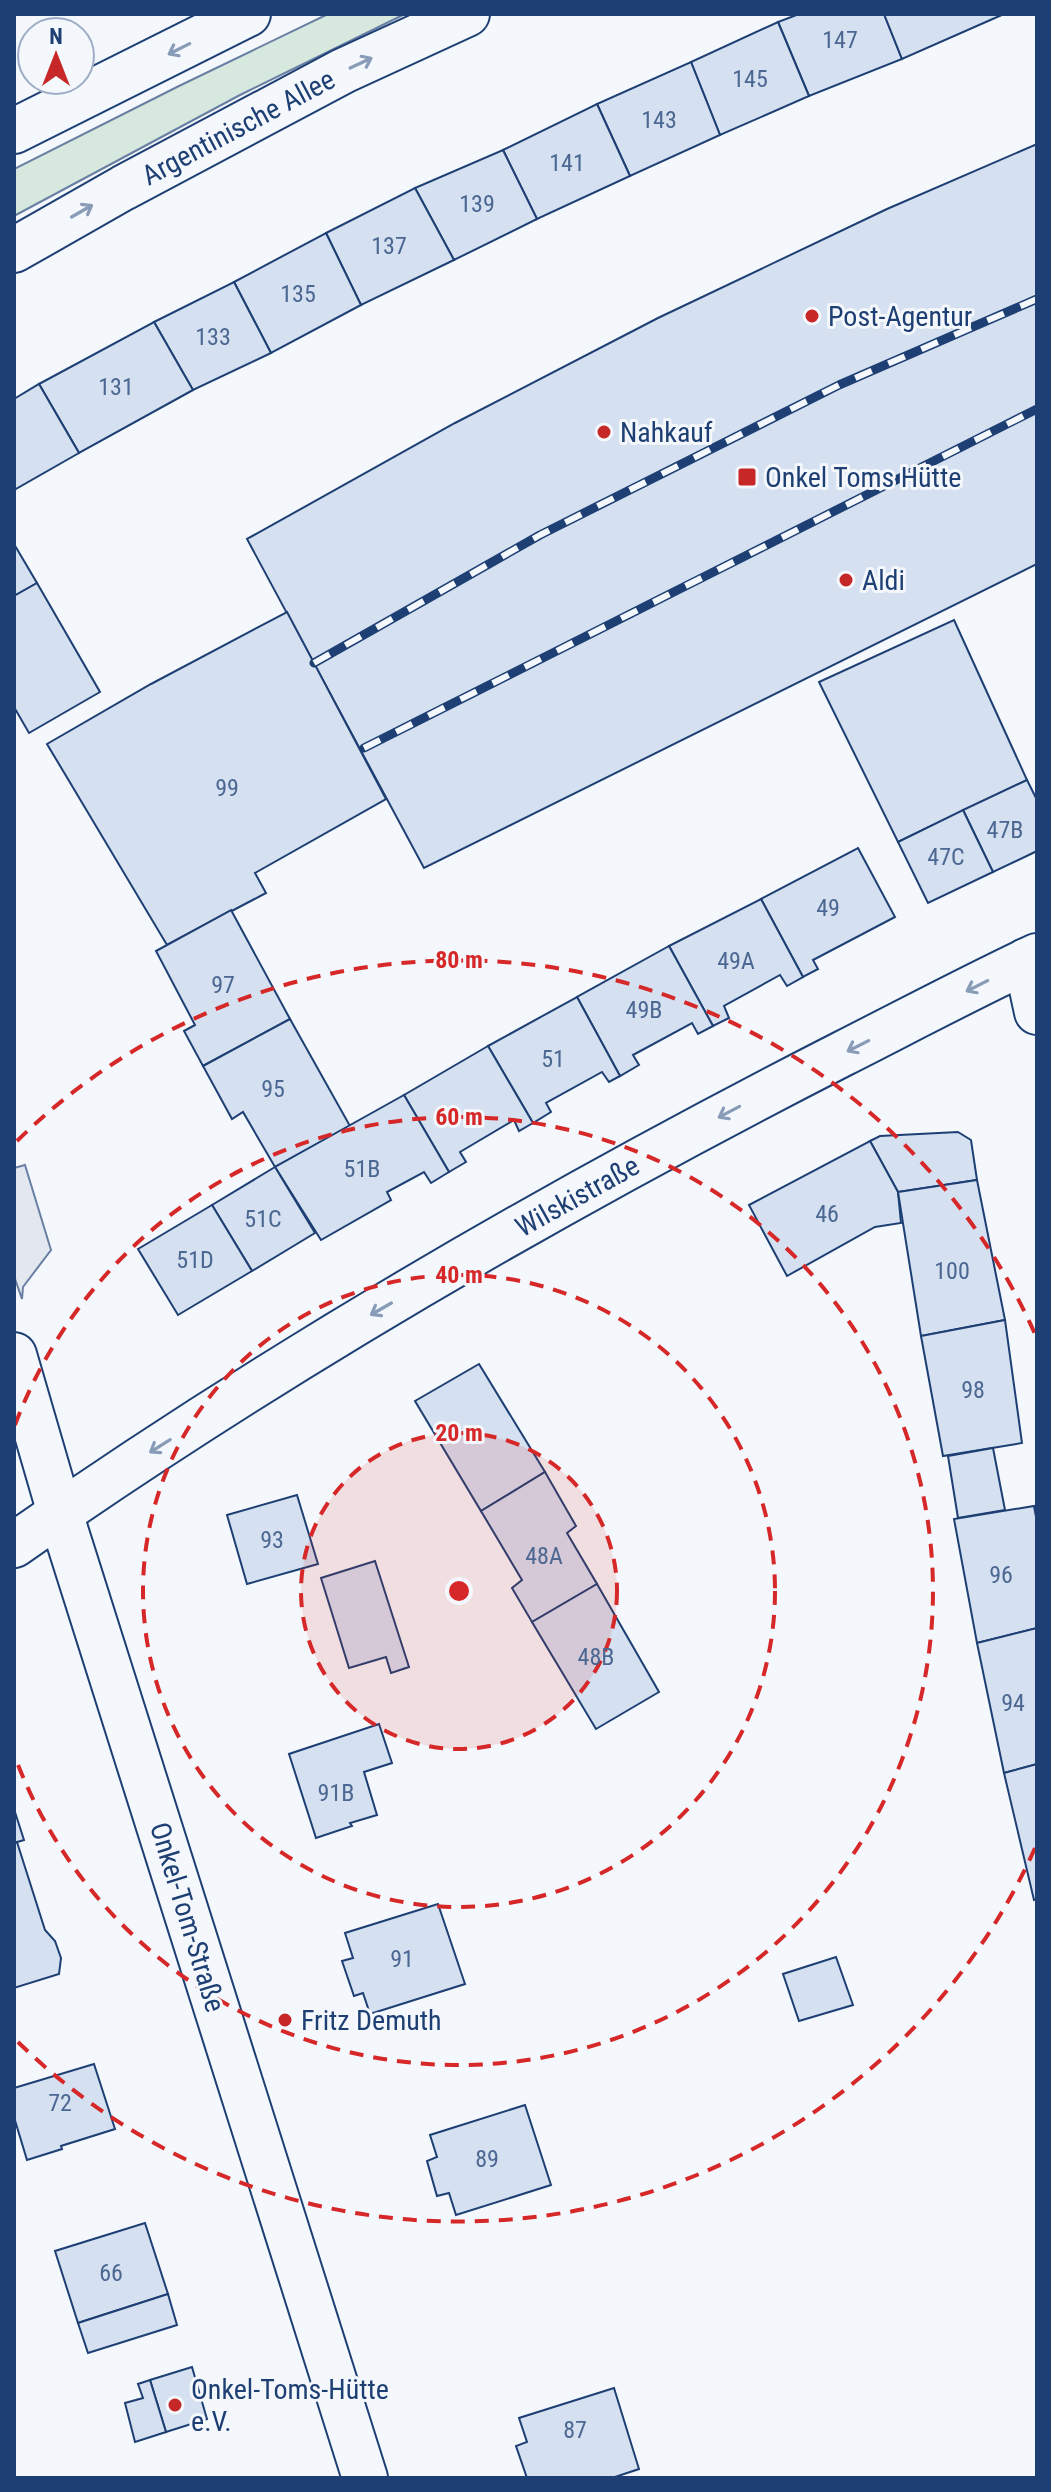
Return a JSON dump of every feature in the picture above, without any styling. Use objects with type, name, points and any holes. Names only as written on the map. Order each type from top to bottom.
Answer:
[{"type":"main road","points":[[14,131],[248,14]]},
{"type":"main road","name":"Argentinische Allee","points":[[14,250],[343,71],[467,14]]},
{"type":"main road","points":[[1032,959],[1037,1012]]},
{"type":"main road","name":"Wilskistraße","points":[[14,1545],[344,1330],[547,1211],[779,1085],[1032,959]]},
{"type":"main road","name":"Onkel-Tom-Straße","points":[[14,1355],[60,1513],[365,2478]]},
{"type":"shaded area","points":[[328,14],[405,14],[240,95],[14,216],[14,169]]},
{"type":"shaded area","points":[[25,1165],[51,1250],[23,1287],[22,1299],[14,1276],[14,1168]]},
{"type":"building","points":[[799,14],[884,14],[902,59],[809,96],[778,22]]},
{"type":"building","points":[[884,14],[1004,14],[902,59]]},
{"type":"building","points":[[778,22],[809,96],[720,135],[691,62]]},
{"type":"building","points":[[691,62],[720,135],[630,176],[597,104]]},
{"type":"building","points":[[597,104],[630,176],[537,219],[503,150]]},
{"type":"building","points":[[1037,144],[1037,564],[424,868],[247,539],[455,423],[658,318],[887,209]]},
{"type":"building","points":[[503,150],[537,219],[454,260],[415,188]]},
{"type":"building","points":[[415,188],[454,260],[361,305],[326,233]]},
{"type":"building","points":[[326,233],[361,305],[271,353],[234,282]]},
{"type":"building","points":[[234,282],[271,353],[193,390],[154,322]]},
{"type":"building","points":[[154,322],[193,390],[79,453],[39,384]]},
{"type":"building","points":[[39,384],[79,453],[14,490],[14,399]]},
{"type":"building","points":[[14,544],[37,583],[14,596]]},
{"type":"building","points":[[37,583],[100,692],[29,733],[14,707],[14,596]]},
{"type":"building","points":[[287,612],[386,799],[255,873],[266,893],[167,945],[47,744],[151,684]]},
{"type":"building","points":[[954,620],[1027,780],[898,842],[819,682]]},
{"type":"building","points":[[1027,780],[1037,800],[1037,851],[993,872],[963,810]]},
{"type":"building","points":[[963,810],[993,872],[928,903],[898,842]]},
{"type":"building","points":[[858,848],[895,917],[813,960],[818,969],[803,977],[761,899]]},
{"type":"building","points":[[761,899],[803,977],[787,986],[780,975],[724,1006],[729,1018],[713,1026],[669,946]]},
{"type":"building","points":[[231,910],[290,1019],[203,1066],[184,1031],[195,1025],[156,951]]},
{"type":"building","points":[[669,946],[713,1026],[698,1034],[692,1023],[633,1055],[639,1065],[620,1076],[577,997]]},
{"type":"building","points":[[577,997],[620,1076],[609,1082],[602,1072],[546,1103],[551,1112],[533,1123],[488,1046]]},
{"type":"building","points":[[290,1019],[350,1126],[275,1167],[243,1112],[232,1119],[203,1066]]},
{"type":"building","points":[[488,1046],[533,1123],[519,1131],[514,1120],[460,1152],[466,1162],[449,1172],[404,1095]]},
{"type":"building","points":[[404,1095],[449,1172],[431,1183],[424,1172],[387,1192],[391,1200],[321,1240],[275,1167]]},
{"type":"building","points":[[958,1132],[971,1140],[977,1180],[898,1192],[870,1141],[880,1136]]},
{"type":"building","points":[[870,1141],[898,1192],[901,1223],[875,1227],[787,1276],[749,1205]]},
{"type":"building","points":[[275,1167],[315,1233],[252,1271],[212,1205]]},
{"type":"building","points":[[977,1180],[1005,1320],[921,1336],[898,1192]]},
{"type":"building","points":[[212,1205],[252,1271],[178,1315],[138,1249]]},
{"type":"building","points":[[1005,1320],[1022,1443],[943,1456],[921,1336]]},
{"type":"building","points":[[479,1364],[545,1472],[481,1511],[415,1401]]},
{"type":"building","points":[[993,1448],[1005,1510],[958,1518],[948,1456]]},
{"type":"building","points":[[545,1472],[576,1526],[567,1533],[597,1584],[532,1622],[512,1588],[522,1580],[481,1511]]},
{"type":"building","points":[[297,1495],[318,1564],[247,1584],[227,1515]]},
{"type":"building","points":[[1034,1506],[1037,1522],[1037,1628],[977,1643],[954,1519]]},
{"type":"building","points":[[375,1561],[409,1667],[391,1673],[386,1657],[349,1668],[321,1578]]},
{"type":"building","points":[[597,1584],[659,1692],[596,1729],[532,1622]]},
{"type":"building","points":[[1037,1628],[1037,1764],[1004,1773],[977,1643]]},
{"type":"building","points":[[379,1724],[392,1763],[364,1772],[377,1815],[316,1838],[289,1754]]},
{"type":"building","points":[[1037,1764],[1037,1899],[1034,1900],[1004,1773]]},
{"type":"building","points":[[14,1809],[24,1840],[14,1843]]},
{"type":"building","points":[[17,1842],[45,1930],[55,1941],[61,1958],[59,1974],[14,1988],[14,1843]]},
{"type":"building","points":[[438,1904],[465,1984],[370,2014],[363,1993],[354,1996],[342,1961],[353,1958],[345,1933]]},
{"type":"building","points":[[836,1957],[853,2005],[799,2021],[783,1974]]},
{"type":"building","points":[[94,2064],[115,2129],[27,2160],[14,2117],[14,2088]]},
{"type":"building","points":[[525,2105],[551,2185],[456,2215],[449,2193],[437,2196],[427,2161],[437,2157],[430,2135]]},
{"type":"building","points":[[145,2223],[168,2294],[78,2323],[55,2251]]},
{"type":"building","points":[[168,2294],[177,2325],[88,2353],[78,2323]]},
{"type":"building","points":[[192,2367],[207,2419],[166,2432],[150,2380]]},
{"type":"building","points":[[150,2380],[166,2432],[135,2442],[125,2403],[143,2398],[138,2384]]},
{"type":"building","points":[[614,2388],[639,2469],[612,2478],[527,2478],[516,2446],[527,2442],[519,2418]]},
{"type":"railway","points":[[314,663],[540,535],[839,385],[1037,299]]},
{"type":"railway","points":[[364,748],[1037,409]]},
{"type":"place","name":"Post-Agentur","points":[[812,316]]},
{"type":"place","name":"Nahkauf","points":[[604,432]]},
{"type":"place","name":"Onkel Toms Hütte","points":[[747,477]]},
{"type":"place","name":"Aldi","points":[[846,580]]},
{"type":"place","name":"Fritz Demuth","points":[[285,2020]]},
{"type":"place","name":"Onkel-Toms-Hütte e.V.","points":[[175,2405]]}]
